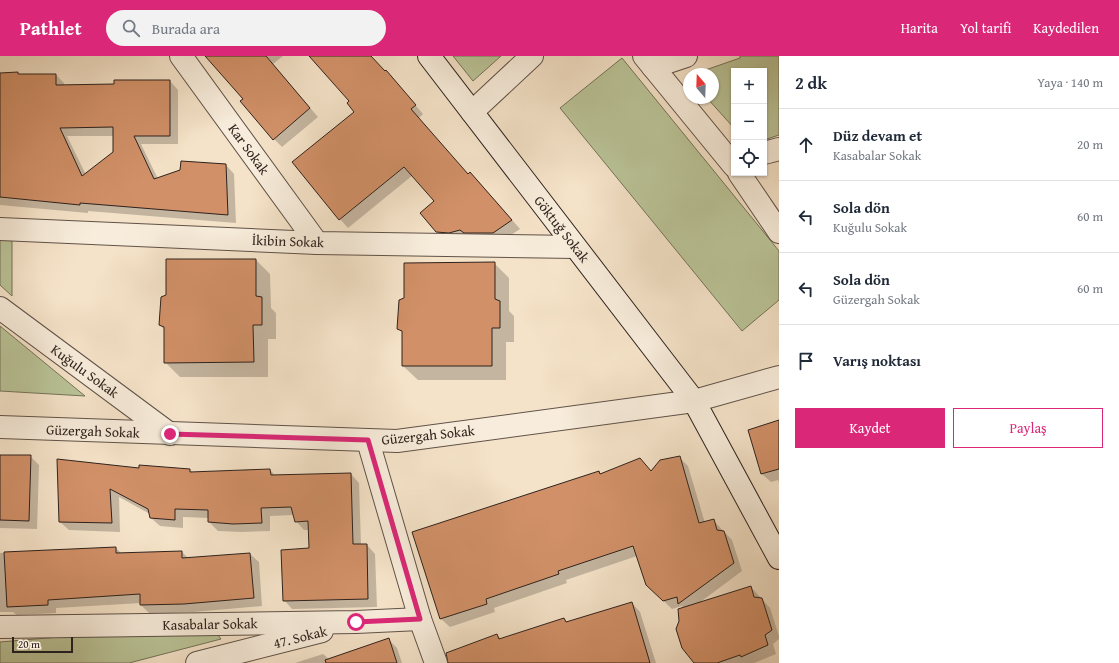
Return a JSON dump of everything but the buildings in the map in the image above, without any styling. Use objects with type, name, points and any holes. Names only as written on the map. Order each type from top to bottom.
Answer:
[{"type":"street","name":"Kar Sokak","points":[[181,56],[317,243]]},
{"type":"street","name":"Göktuğ Sokak","points":[[429,56],[694,401],[779,558]]},
{"type":"street","points":[[472,112],[532,56]]},
{"type":"street","points":[[649,62],[686,56]]},
{"type":"street","points":[[649,62],[731,161]]},
{"type":"street","points":[[767,152],[779,149]]},
{"type":"street","points":[[741,176],[779,232]]},
{"type":"street","name":"İkibin Sokak","points":[[0,229],[317,243],[575,246]]},
{"type":"street","name":"Kuğulu Sokak","points":[[0,308],[170,434]]},
{"type":"street","name":"Güzergah Sokak","points":[[0,427],[397,442],[694,401],[779,377]]},
{"type":"street","points":[[368,440],[420,619],[436,663]]},
{"type":"street","name":"Kasabalar Sokak","points":[[0,627],[356,622],[420,619]]},
{"type":"street","name":"47. Sokak","points":[[197,663],[356,622]]},
{"type":"green space","points":[[453,56],[501,56],[473,81]]},
{"type":"green space","points":[[740,56],[779,56],[779,135],[767,139],[767,68],[731,68],[731,125],[712,104],[719,104],[719,68],[711,68],[740,58]]},
{"type":"green space","points":[[622,58],[779,251],[779,300],[742,331],[560,108]]},
{"type":"green space","points":[[0,232],[12,232],[12,296],[0,285]]},
{"type":"green space","points":[[0,326],[85,396],[0,391]]},
{"type":"green space","points":[[214,630],[221,639],[129,663],[0,663],[0,642],[118,632]]},
{"type":"route","points":[[170,434],[368,440],[420,619],[356,622]]}]
